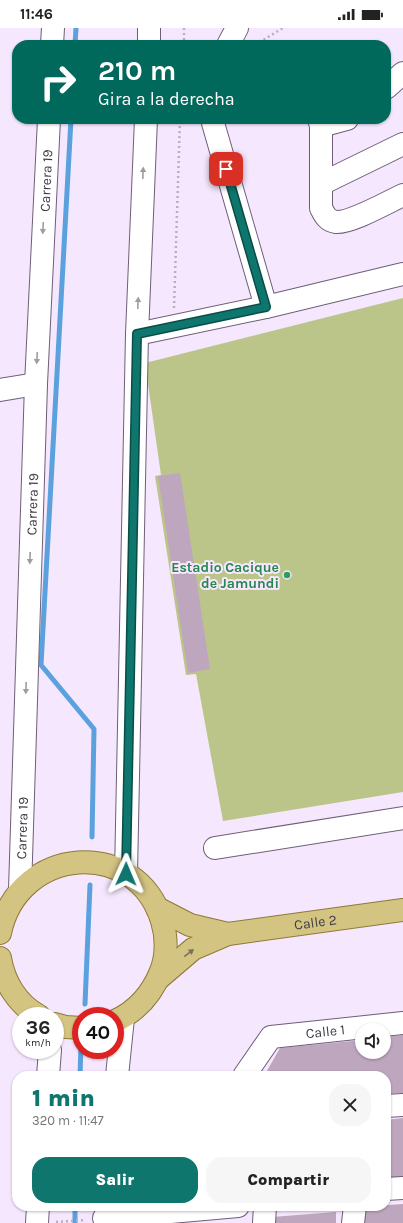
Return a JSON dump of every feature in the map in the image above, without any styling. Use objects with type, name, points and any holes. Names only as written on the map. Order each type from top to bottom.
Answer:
[{"type":"main road","points":[[2,922],[20,890],[38,875],[59,865],[70,863],[94,863],[116,868],[126,874],[140,885],[152,898],[164,927],[166,940],[163,967],[154,987],[140,1004],[124,1015]]},
{"type":"main road","name":"Calle 2","points":[[157,908],[190,925],[228,934]]},
{"type":"main road","name":"Calle 2","points":[[159,978],[193,949],[228,934],[403,910]]},
{"type":"main road","points":[[0,958],[7,990],[27,1007]]},
{"type":"street","points":[[52,40],[53,28]]},
{"type":"street","points":[[149,28],[149,40]]},
{"type":"street","points":[[231,40],[237,28]]},
{"type":"street","points":[[391,84],[403,73]]},
{"type":"street","name":"Carrera 19","points":[[20,890],[36,384],[48,124]]},
{"type":"street","points":[[126,874],[137,334],[146,124]]},
{"type":"street","points":[[211,124],[266,307]]},
{"type":"street","points":[[320,124],[321,208],[325,217],[335,222],[350,220],[403,195]]},
{"type":"street","points":[[321,184],[403,144]]},
{"type":"street","points":[[137,334],[266,307],[403,274]]},
{"type":"street","points":[[0,390],[36,384]]},
{"type":"street","points":[[215,848],[403,818]]},
{"type":"street","name":"Calle 1","points":[[247,1071],[271,1037],[403,1023]]},
{"type":"street","points":[[48,1071],[49,1059]]},
{"type":"street","points":[[118,1059],[118,1071]]},
{"type":"street","points":[[391,1106],[403,1105]]},
{"type":"street","points":[[391,1189],[403,1188]]},
{"type":"street","points":[[37,1223],[38,1211]]},
{"type":"street","points":[[99,1217],[190,1217],[216,1211]]},
{"type":"street","points":[[264,1223],[265,1211]]},
{"type":"street","points":[[353,1223],[354,1211]]},
{"type":"path","points":[[184,28],[184,40]]},
{"type":"path","points":[[263,40],[283,28]]},
{"type":"path","points":[[174,326],[180,124]]},
{"type":"path","points":[[49,1222],[99,1217]]},
{"type":"green space","name":"Estadio Cacique de Jamundi","points":[[403,298],[403,792],[223,821],[196,674],[186,675],[155,476],[161,475],[145,363]]},
{"type":"building","points":[[180,473],[210,669],[188,673],[158,476]]},
{"type":"building","points":[[403,1035],[403,1093],[391,1094],[391,1071],[267,1071],[280,1048],[355,1041],[355,1059],[391,1059],[391,1036]]},
{"type":"building","points":[[403,1118],[403,1177],[391,1178],[391,1119]]},
{"type":"building","points":[[403,1204],[403,1223],[359,1223],[360,1211],[391,1211],[391,1205]]},
{"type":"building","points":[[336,1212],[336,1223],[272,1223],[272,1217]]},
{"type":"waterway","points":[[75,40],[76,28]]},
{"type":"waterway","points":[[71,124],[41,665],[94,729],[92,837]]},
{"type":"waterway","points":[[85,1004],[90,885]]},
{"type":"waterway","points":[[80,1071],[81,1059]]},
{"type":"waterway","points":[[75,1211],[75,1223]]},
{"type":"place","name":"Estadio Cacique de Jamundi","points":[[287,575]]},
{"type":"route","points":[[126,874],[137,334],[266,307],[226,169]]}]
